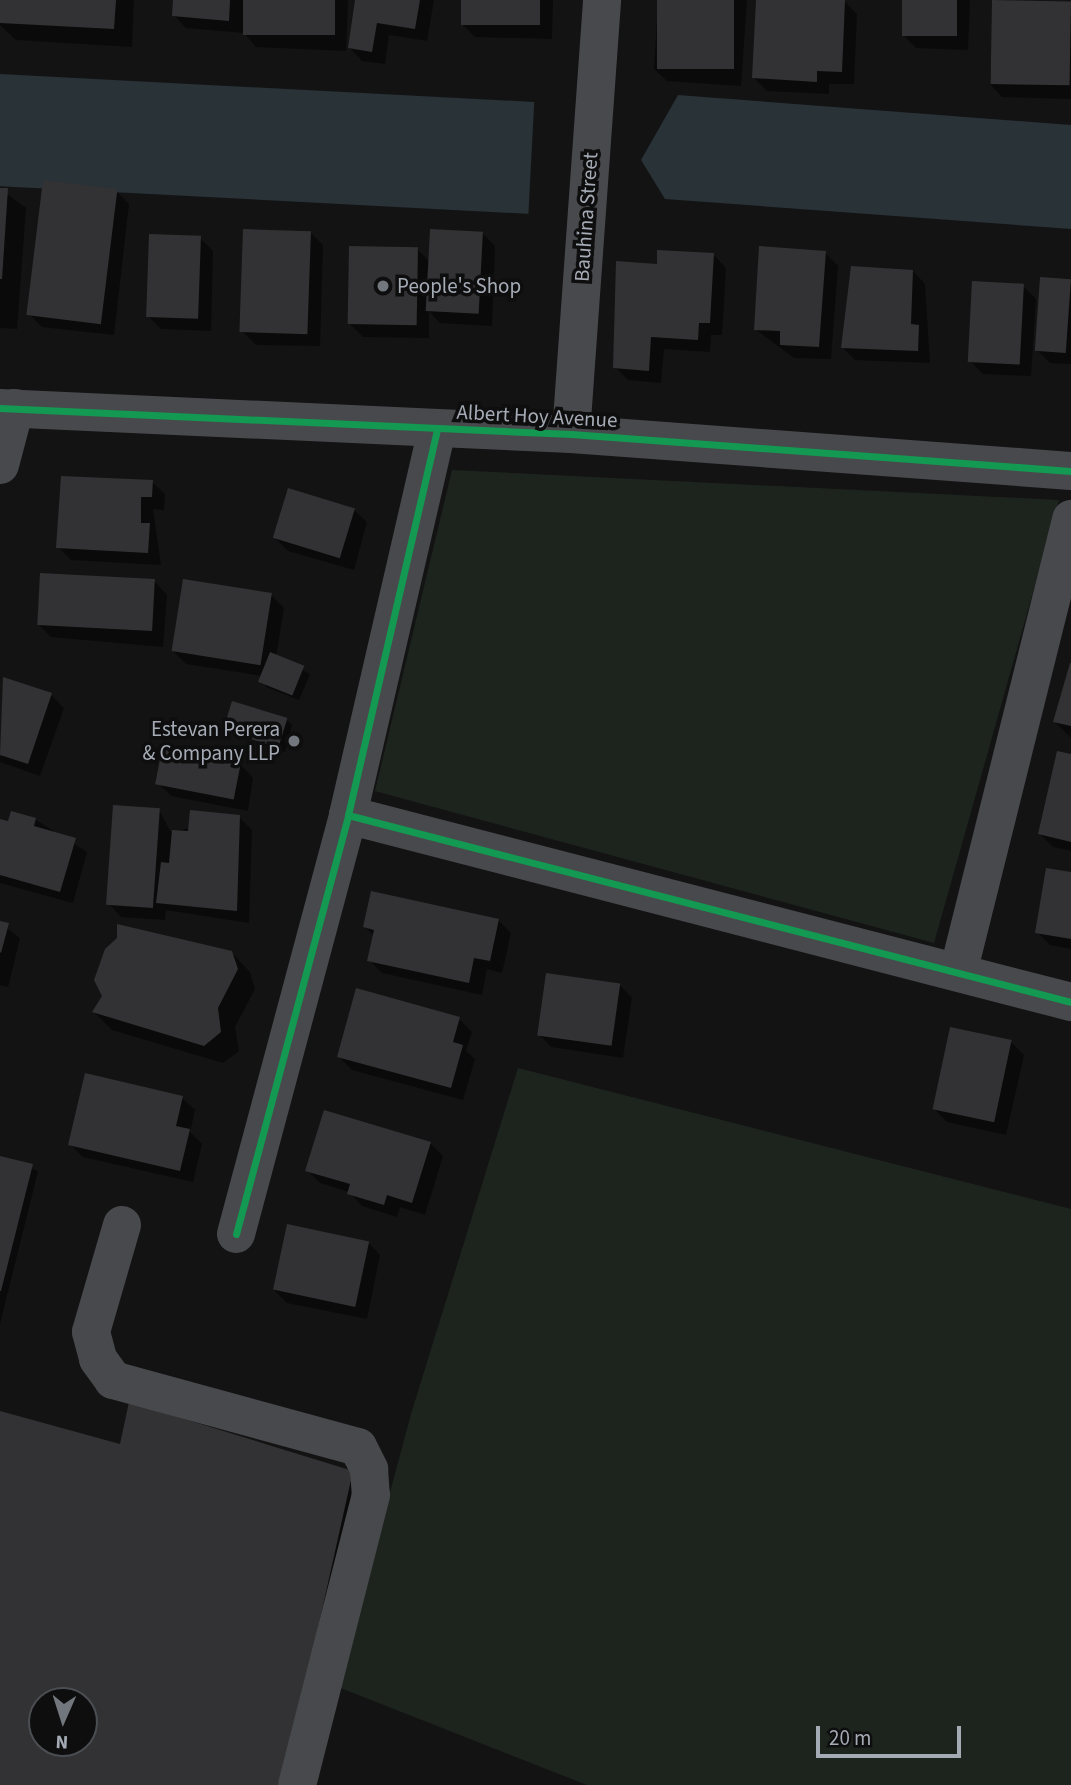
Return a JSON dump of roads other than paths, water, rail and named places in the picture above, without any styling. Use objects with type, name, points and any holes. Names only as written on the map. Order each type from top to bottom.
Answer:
[{"type":"street","name":"Bauhina Street","points":[[571,434],[602,0]]},
{"type":"street","name":"Albert Hoy Avenue","points":[[8,408],[571,434],[1071,471]]},
{"type":"street","points":[[0,465],[8,408]]},
{"type":"street","points":[[236,1234],[348,815],[437,428]]},
{"type":"street","points":[[959,969],[1071,519]]},
{"type":"street","points":[[348,815],[959,969],[1071,1002]]},
{"type":"street","points":[[122,1225],[90,1332],[98,1359],[113,1380],[358,1447],[369,1469],[371,1495],[297,1785]]},
{"type":"place","name":"People's Shop","points":[[383,286]]},
{"type":"place","name":"Estevan Perera & Company LLP","points":[[294,741]]}]
